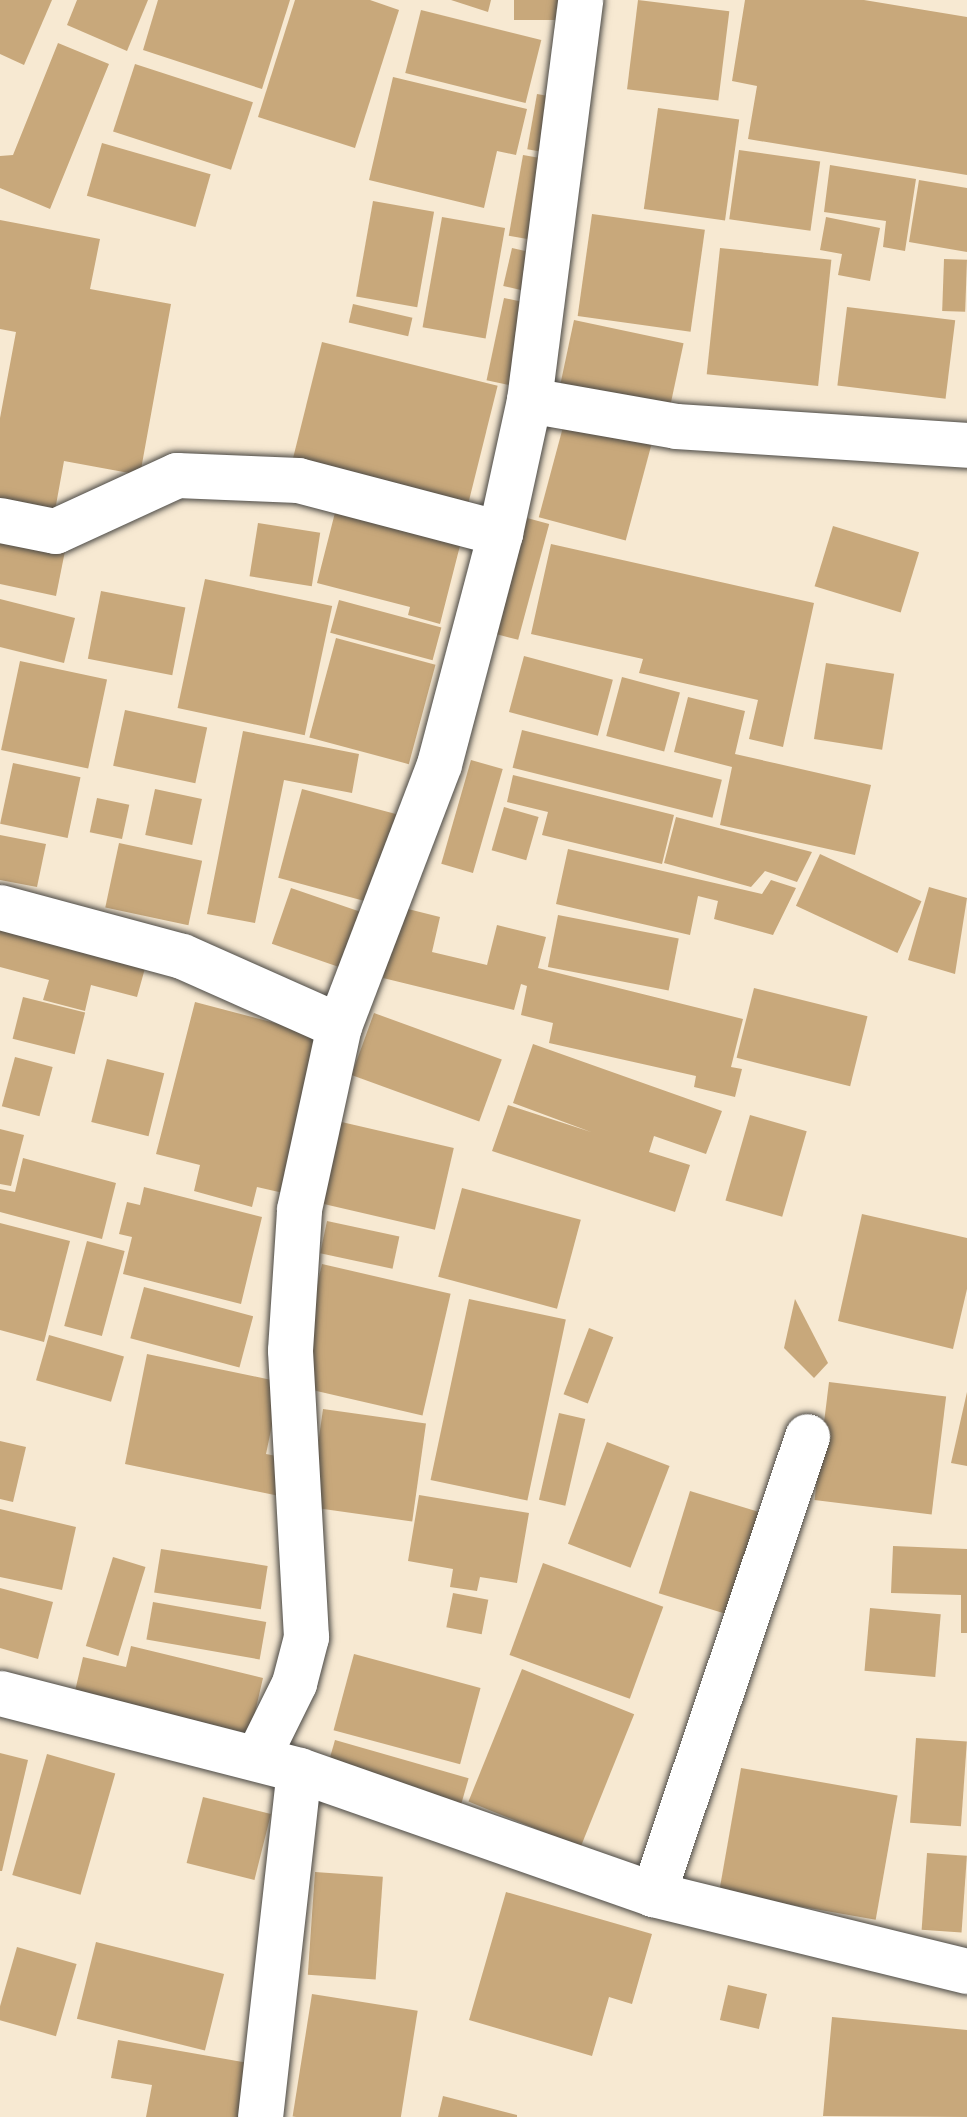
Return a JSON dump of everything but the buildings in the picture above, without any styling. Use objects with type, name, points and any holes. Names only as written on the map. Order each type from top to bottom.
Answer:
[{"type":"street","points":[[260,2117],[278,1764],[305,1636],[290,1350],[299,1209],[339,1027],[439,764],[500,533],[529,400],[580,0]]},
{"type":"street","points":[[529,400],[676,426],[967,445]]},
{"type":"street","points":[[0,520],[55,531],[176,475],[298,480],[500,533]]},
{"type":"street","points":[[0,907],[182,956],[339,1027]]},
{"type":"street","points":[[653,1894],[807,1436]]},
{"type":"street","points":[[0,1693],[278,1764],[653,1894],[967,1971]]}]
